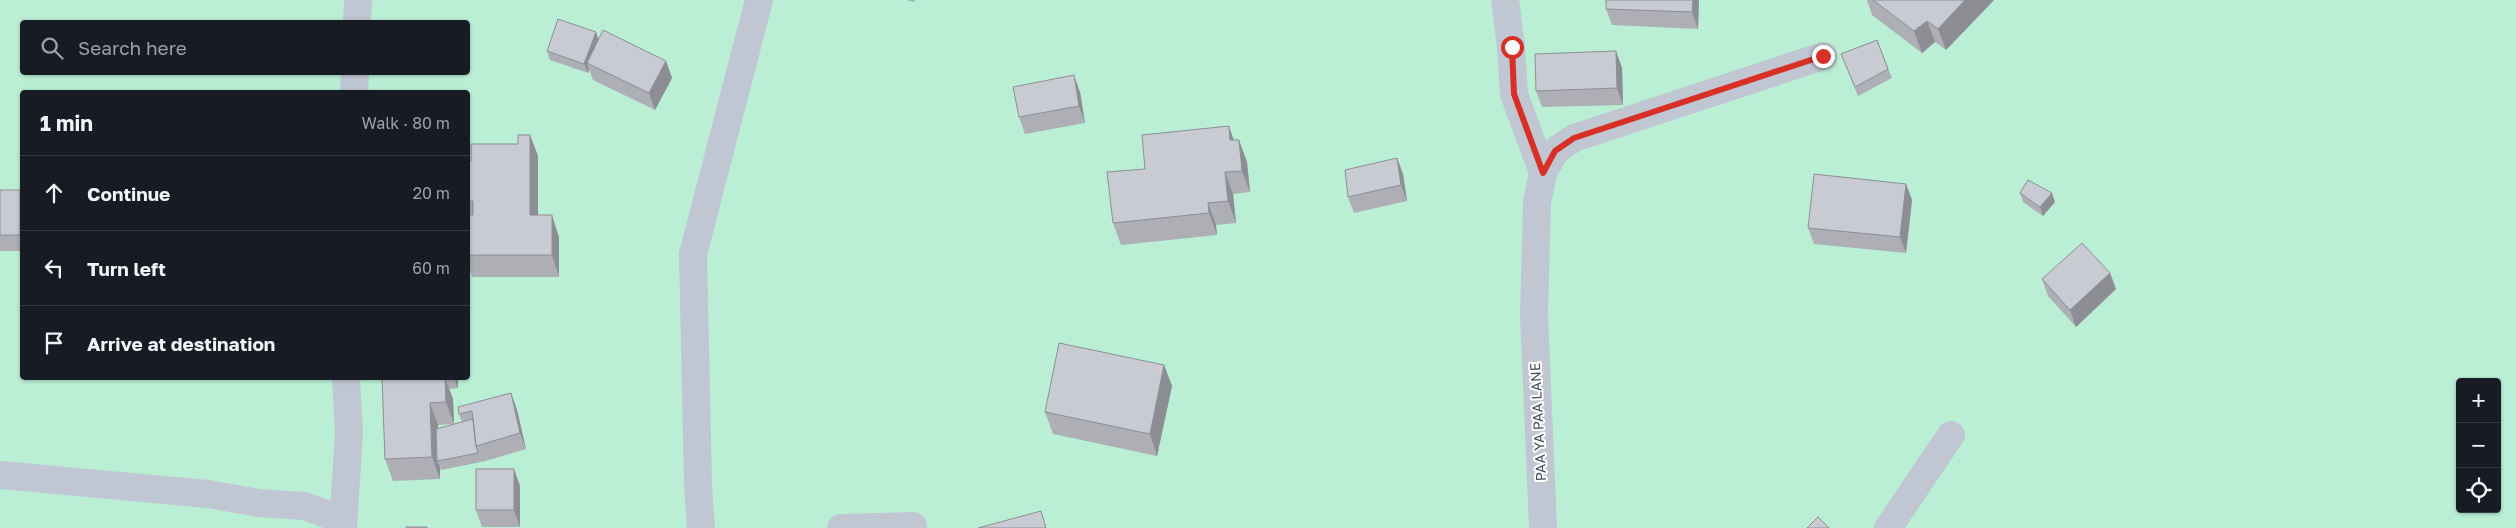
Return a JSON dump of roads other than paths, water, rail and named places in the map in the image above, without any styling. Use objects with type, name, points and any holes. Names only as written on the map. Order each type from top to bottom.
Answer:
[{"type":"street","points":[[357,20],[358,0]]},
{"type":"street","points":[[701,528],[698,485],[693,254],[759,0]]},
{"type":"street","points":[[1505,0],[1512,47],[1514,94],[1543,173]]},
{"type":"street","points":[[1543,173],[1555,151],[1574,138],[1823,56]]},
{"type":"street","points":[[354,90],[355,75]]},
{"type":"street","name":"PAA YA PAA LANE","points":[[1543,173],[1537,203],[1534,316],[1543,528]]},
{"type":"street","points":[[0,475],[208,494],[259,503],[304,506],[343,524],[349,432],[346,380]]},
{"type":"street","points":[[1888,528],[1951,435]]},
{"type":"street","points":[[841,528],[913,526]]}]
